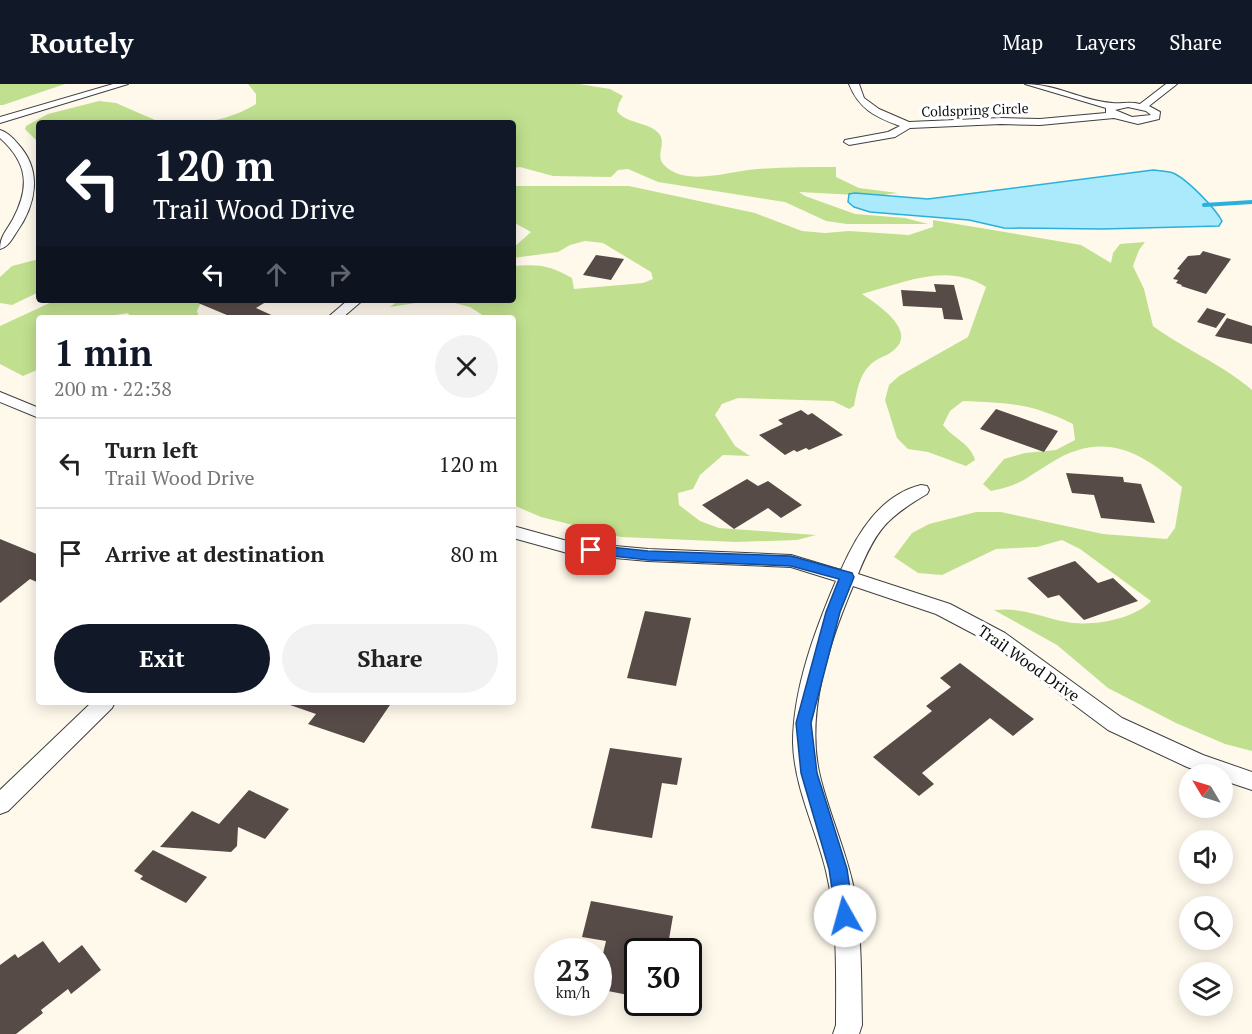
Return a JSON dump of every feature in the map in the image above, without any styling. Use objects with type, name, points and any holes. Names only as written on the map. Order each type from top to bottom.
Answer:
[{"type":"street","points":[[0,120],[123,84]]},
{"type":"street","name":"Coldspring Circle","points":[[854,84],[860,99],[874,111],[886,118],[908,125],[1001,120],[1040,122],[1113,111]]},
{"type":"street","points":[[1030,84],[1141,121],[1155,117],[1153,111],[1143,106],[1128,104],[1113,111]]},
{"type":"street","points":[[1143,106],[1172,84]]},
{"type":"street","points":[[849,142],[891,135],[908,125]]},
{"type":"street","points":[[0,133],[20,152],[28,167],[28,180],[27,194],[18,223],[0,245]]},
{"type":"street","points":[[338,315],[352,303]]},
{"type":"street","points":[[0,397],[36,412]]},
{"type":"street","points":[[846,1034],[849,1025],[848,957],[843,895],[809,773],[804,723],[833,612],[847,577],[872,528],[881,516],[921,490]]},
{"type":"street","name":"Trail Wood Drive","points":[[516,533],[572,548],[648,555],[791,561],[943,609],[1025,656],[1115,724],[1195,761],[1252,781]]},
{"type":"street","points":[[0,804],[102,705]]},
{"type":"green space","points":[[0,84],[65,84],[0,105]]},
{"type":"green space","points":[[248,84],[579,84],[610,89],[623,96],[617,111],[621,115],[650,127],[660,135],[662,139],[661,162],[673,172],[697,177],[758,169],[836,167],[836,177],[859,188],[898,193],[875,196],[799,192],[855,214],[905,218],[928,224],[847,224],[826,221],[785,202],[658,182],[628,169],[618,170],[611,177],[553,176],[516,168],[516,120],[214,120],[241,112],[256,104],[256,94]]},
{"type":"green space","points":[[99,101],[116,103],[155,120],[37,120],[48,114]]},
{"type":"green space","points":[[36,121],[36,140],[25,129]]},
{"type":"green space","points":[[516,186],[629,186],[755,213],[802,231],[825,233],[849,231],[909,235],[933,227],[933,220],[1081,245],[1111,263],[1113,253],[1120,244],[1145,242],[1133,266],[1144,289],[1153,326],[1228,372],[1252,390],[1252,751],[1225,744],[1176,723],[1108,688],[1057,645],[994,610],[1023,611],[1067,622],[1088,623],[1124,617],[1151,601],[1080,549],[1062,540],[1037,547],[996,549],[942,575],[918,573],[894,557],[912,533],[929,524],[976,512],[1001,512],[1103,534],[1167,539],[1175,528],[1182,487],[1151,463],[1135,454],[1119,449],[1086,448],[1068,454],[1009,487],[991,491],[983,484],[1004,459],[1025,453],[1056,450],[1075,440],[1073,424],[1044,412],[1019,405],[963,401],[950,411],[943,425],[973,454],[975,460],[966,466],[928,452],[908,449],[897,438],[885,400],[889,385],[899,376],[968,337],[986,287],[971,280],[940,275],[909,280],[862,294],[892,317],[901,333],[900,341],[895,349],[867,368],[859,384],[854,406],[849,409],[833,401],[738,398],[722,404],[715,415],[735,446],[750,456],[723,455],[700,475],[693,489],[678,493],[679,505],[700,521],[719,528],[816,535],[797,540],[736,542],[621,537],[541,517],[516,506],[516,315],[482,315],[470,307],[455,303],[516,303],[516,266],[537,265],[557,270],[572,278],[574,289],[643,283],[653,279],[651,272],[603,243],[585,241],[570,245],[558,252],[516,258],[516,245],[531,232],[516,224]]},
{"type":"green space","points":[[36,260],[36,293],[12,305],[0,303],[0,277],[12,266]]},
{"type":"green space","points":[[50,303],[201,303],[197,311],[198,315],[130,315],[127,313],[36,315],[36,370],[23,376],[0,364],[0,326]]},
{"type":"green space","points":[[395,303],[415,303],[390,307]]},
{"type":"water","points":[[1153,170],[1173,173],[1186,181],[1218,215],[1222,221],[1219,226],[1103,229],[1004,228],[969,220],[870,212],[854,207],[848,202],[849,194],[855,193],[928,199]]},
{"type":"building","points":[[1203,251],[1231,259],[1206,294],[1181,286],[1176,283],[1178,280],[1173,279],[1180,270],[1177,269],[1188,256],[1200,255]]},
{"type":"building","points":[[596,255],[624,259],[611,280],[583,275]]},
{"type":"building","points":[[934,284],[954,285],[963,320],[944,319],[942,308],[903,306],[901,290],[936,292]]},
{"type":"building","points":[[198,303],[264,303],[256,308],[271,315],[227,315]]},
{"type":"building","points":[[1207,308],[1226,314],[1216,328],[1197,322]]},
{"type":"building","points":[[1227,318],[1252,326],[1252,344],[1215,336]]},
{"type":"building","points":[[996,409],[1058,431],[1044,452],[980,429]]},
{"type":"building","points":[[801,410],[808,415],[812,413],[843,435],[809,450],[806,448],[797,452],[794,450],[785,455],[759,435],[783,424],[778,420]]},
{"type":"building","points":[[1066,473],[1123,477],[1124,482],[1141,484],[1155,523],[1101,518],[1094,495],[1072,493]]},
{"type":"building","points":[[747,479],[758,486],[768,481],[802,505],[781,518],[768,508],[734,529],[702,505]]},
{"type":"building","points":[[0,539],[36,554],[36,582],[30,579],[0,603]]},
{"type":"building","points":[[1075,561],[1098,583],[1113,578],[1138,601],[1084,620],[1059,595],[1048,598],[1027,578]]},
{"type":"building","points":[[645,611],[691,618],[676,686],[627,678]]},
{"type":"building","points":[[960,663],[1034,719],[1013,736],[990,718],[922,773],[934,784],[919,796],[873,757],[932,711],[926,706],[951,687],[940,678]]},
{"type":"building","points":[[290,705],[390,705],[364,743],[308,724],[316,714]]},
{"type":"building","points":[[610,748],[682,758],[677,785],[662,783],[652,838],[591,828]]},
{"type":"building","points":[[249,790],[289,809],[265,839],[238,827],[237,846],[231,852],[160,847],[192,811],[219,824]]},
{"type":"building","points":[[153,850],[207,877],[186,903],[140,879],[143,876],[134,871]]},
{"type":"building","points":[[591,901],[673,916],[669,938],[624,938],[624,994],[612,992],[612,938],[582,937]]},
{"type":"building","points":[[43,941],[59,963],[82,945],[101,970],[71,994],[68,989],[16,1034],[0,1034],[0,965],[15,954],[18,958]]},
{"type":"waterway","points":[[1204,205],[1252,202]]},
{"type":"route","points":[[591,550],[648,555],[791,561],[847,577],[833,612],[804,723],[804,746],[809,773],[815,801],[838,869],[845,916]]}]
